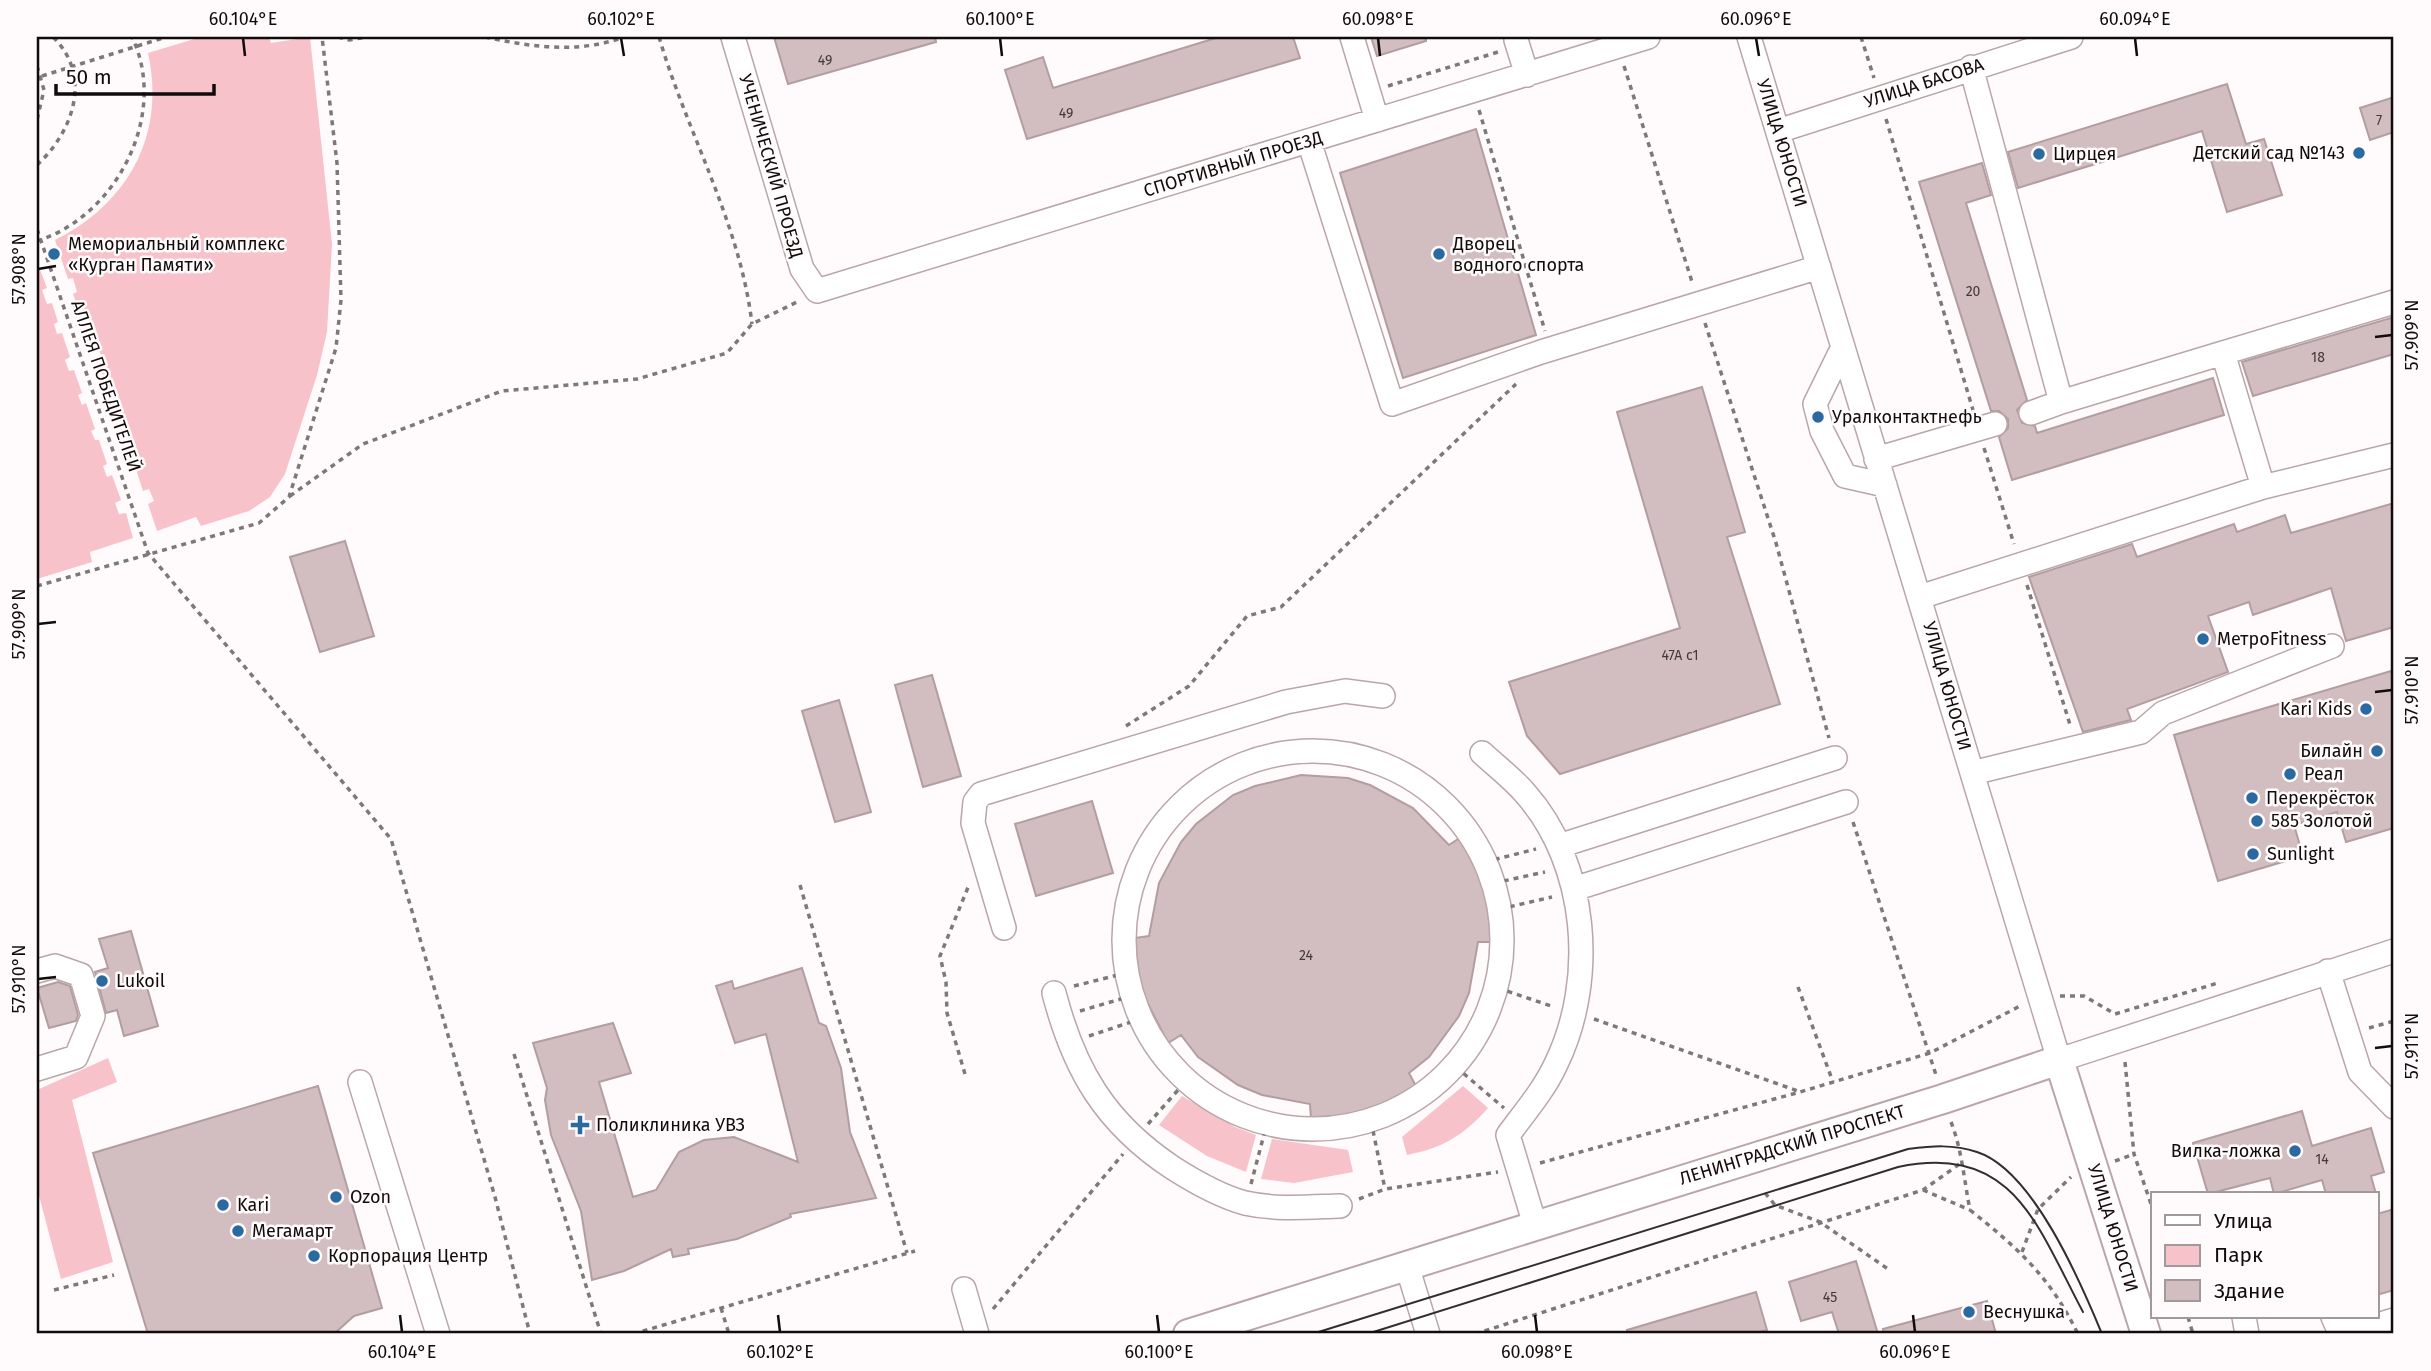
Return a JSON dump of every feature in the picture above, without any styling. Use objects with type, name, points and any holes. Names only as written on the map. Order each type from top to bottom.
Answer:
[{"type":"main road","name":"УЛИЦА ЮНОСТИ","points":[[2059,1060],[2146,1334]]},
{"type":"main road","name":"ЛЕНИНГРАДСКИЙ ПРОСПЕКТ","points":[[1188,1334],[1943,1099],[2059,1060]]},
{"type":"street","name":"УЧЕНИЧЕСКИЙ ПРОЕЗД","points":[[733,37],[802,269],[817,290]]},
{"type":"street","points":[[1352,37],[1377,120]]},
{"type":"street","name":"СПОРТИВНЫЙ ПРОЕЗД","points":[[817,290],[1648,37]]},
{"type":"street","name":"УЛИЦА ЮНОСТИ","points":[[1749,37],[2059,1060]]},
{"type":"street","name":"УЛИЦА БАСОВА","points":[[1778,131],[1970,67],[2071,37]]},
{"type":"street","points":[[1517,42],[1527,75]]},
{"type":"street","points":[[1970,67],[2061,402]]},
{"type":"street","points":[[1308,141],[1392,404],[1541,352],[1819,267]]},
{"type":"street","points":[[2031,413],[2394,302]]},
{"type":"street","points":[[1843,347],[1815,404],[1822,431],[1845,476],[1885,485]]},
{"type":"street","points":[[2223,353],[2263,487]]},
{"type":"street","points":[[1876,459],[1987,426]]},
{"type":"street","points":[[1920,597],[2263,487],[2394,455]]},
{"type":"street","points":[[1972,773],[2141,732],[2163,713],[2332,646]]},
{"type":"street","points":[[1004,928],[973,823],[975,802],[981,794],[1286,702],[1345,691],[1383,696]]},
{"type":"street","points":[[1296,752],[1326,752],[1355,757],[1400,775],[1445,804],[1462,823],[1485,862],[1494,883],[1500,909],[1504,955],[1498,988],[1456,1067],[1431,1091],[1401,1109],[1371,1121],[1316,1128],[1268,1123],[1221,1104],[1186,1081],[1150,1039],[1140,1019],[1131,996],[1123,948],[1126,907],[1132,882],[1147,847],[1170,816],[1198,789],[1231,769],[1268,756],[1296,752]]},
{"type":"street","points":[[1482,753],[1525,793],[1548,847],[1574,889],[1580,926],[1580,962],[1573,1012],[1556,1065],[1508,1135],[1535,1225]]},
{"type":"street","points":[[1548,847],[1835,758]]},
{"type":"street","points":[[1574,889],[1846,802]]},
{"type":"street","name":"ЛЕНИНГРАДСКИЙ ПРОСПЕКТ","points":[[2059,1060],[2121,1037],[2394,951]]},
{"type":"street","points":[[37,971],[55,966],[80,975],[93,1016],[76,1057],[37,1069]]},
{"type":"street","points":[[2328,971],[2360,1072],[2394,1107]]},
{"type":"street","points":[[1054,993],[1068,1043],[1078,1066],[1111,1115],[1135,1140],[1185,1176],[1216,1193],[1245,1203],[1284,1208],[1340,1206]]},
{"type":"street","points":[[360,1082],[438,1334]]},
{"type":"street","points":[[1408,1266],[1428,1334]]},
{"type":"street","points":[[964,1289],[977,1332]]},
{"type":"street","points":[[2333,1318],[2337,1326],[2361,1330],[2394,1320]]},
{"type":"path","points":[[37,165],[57,146],[70,121],[75,94],[71,67],[53,37]]},
{"type":"path","points":[[39,241],[65,228],[96,202],[132,155],[144,110],[142,67],[132,37]]},
{"type":"path","points":[[42,76],[166,37]]},
{"type":"path","points":[[289,496],[336,348],[341,300],[337,163],[322,37]]},
{"type":"path","points":[[338,37],[349,40],[367,37]]},
{"type":"path","points":[[485,37],[579,49],[624,37]]},
{"type":"path","points":[[659,37],[675,90],[733,238],[748,296],[752,324]]},
{"type":"path","points":[[1861,37],[1987,426],[2020,564],[2077,747]]},
{"type":"path","points":[[1369,92],[1517,42]]},
{"type":"path","points":[[1618,47],[1776,543],[1835,758]]},
{"type":"path","points":[[37,66],[42,76],[44,102],[37,120]]},
{"type":"path","points":[[1116,732],[1189,686],[1247,616],[1281,607],[1499,402],[1541,352],[1548,338],[1473,91]]},
{"type":"path","name":"АЛЛЕЯ ПОБЕДИТЕЛЕЙ","points":[[37,229],[148,552]]},
{"type":"path","points":[[37,586],[148,552],[259,523],[289,496],[363,444],[502,391],[637,379],[727,353],[752,324],[817,290]]},
{"type":"path","points":[[148,552],[391,839],[495,1197],[530,1334]]},
{"type":"path","points":[[1846,802],[1930,1053]]},
{"type":"path","points":[[1485,862],[1548,847]]},
{"type":"path","points":[[965,1074],[947,1013],[946,982],[940,956],[971,881],[984,859]]},
{"type":"path","points":[[1494,883],[1545,872]]},
{"type":"path","points":[[800,885],[907,1253]]},
{"type":"path","points":[[1500,909],[1550,898]]},
{"type":"path","points":[[1076,986],[1126,973]]},
{"type":"path","points":[[2115,1014],[2222,982]]},
{"type":"path","points":[[1798,987],[1833,1083]]},
{"type":"path","points":[[1498,988],[1548,1005]]},
{"type":"path","points":[[1082,1010],[1131,996]]},
{"type":"path","points":[[1340,1206],[1385,1189],[1517,1170],[1833,1083],[1930,1053],[2039,997],[2084,996],[2115,1014],[2121,1037],[2134,1154],[2151,1204]]},
{"type":"path","points":[[1573,1012],[1800,1092]]},
{"type":"path","points":[[1089,1036],[1140,1019]]},
{"type":"path","points":[[513,1054],[601,1334]]},
{"type":"path","points":[[1456,1067],[1498,1103]]},
{"type":"path","points":[[1153,1119],[1186,1081]]},
{"type":"path","points":[[1371,1121],[1385,1189]]},
{"type":"path","points":[[1254,1176],[1268,1123]]},
{"type":"path","points":[[977,1332],[1135,1140]]},
{"type":"path","points":[[2022,1252],[2038,1209],[2069,1178],[2134,1154]]},
{"type":"path","points":[[1475,1334],[1923,1190],[1961,1163],[1970,1210]]},
{"type":"path","points":[[1923,1190],[1970,1210],[2022,1252],[2062,1301],[2078,1334]]},
{"type":"path","points":[[1765,1193],[1776,1205],[1820,1222],[1888,1269]]},
{"type":"path","points":[[633,1334],[915,1251]]},
{"type":"path","points":[[54,1290],[114,1275]]},
{"type":"path","points":[[721,1308],[729,1334]]},
{"type":"green space","points":[[201,37],[269,37],[271,43],[310,37],[332,244],[327,332],[317,375],[285,474],[270,497],[249,511],[201,526],[196,517],[157,531],[148,504],[154,501],[149,489],[143,491],[135,466],[140,464],[136,453],[131,454],[122,430],[126,428],[123,418],[118,419],[109,394],[114,392],[111,383],[106,384],[98,360],[102,358],[98,347],[93,348],[84,323],[89,322],[85,312],[80,313],[73,294],[77,292],[73,278],[68,279],[55,240],[81,225],[103,207],[122,186],[136,163],[146,138],[151,111],[152,83],[148,53]]},
{"type":"green space","points":[[37,262],[47,288],[42,290],[47,304],[52,303],[58,322],[54,324],[57,334],[62,333],[70,357],[65,360],[69,371],[74,370],[82,393],[78,395],[82,405],[86,403],[95,429],[91,431],[95,440],[99,440],[107,464],[103,466],[107,477],[112,475],[121,500],[115,503],[119,514],[126,513],[133,538],[90,552],[92,562],[37,579]]},
{"type":"green space","points":[[108,1058],[117,1082],[72,1100],[113,1262],[61,1279],[37,1188],[37,1090]]},
{"type":"green space","points":[[1463,1086],[1488,1108],[1452,1139],[1407,1155],[1402,1137]]},
{"type":"green space","points":[[1182,1096],[1235,1127],[1256,1135],[1246,1172],[1207,1156],[1159,1125]]},
{"type":"green space","points":[[1272,1139],[1348,1150],[1353,1172],[1294,1183],[1261,1179]]},
{"type":"building","points":[[774,37],[935,37],[936,42],[788,84]]},
{"type":"building","points":[[1219,37],[1293,37],[1300,58],[1027,139],[1005,70],[1043,57],[1053,88]]},
{"type":"building","points":[[1371,37],[1426,37],[1426,41],[1377,56]]},
{"type":"building","points":[[2227,84],[2246,144],[2264,139],[2282,195],[2227,212],[2202,131],[2018,188],[2008,152]]},
{"type":"building","points":[[2394,97],[2394,132],[2370,140],[2360,108]]},
{"type":"building","name":"Дворец водного спорта","points":[[1476,129],[1536,335],[1403,378],[1340,173]]},
{"type":"building","points":[[1982,163],[1991,195],[1966,203],[2027,400],[2017,410],[2022,423],[2035,426],[2037,433],[2213,378],[2224,415],[2012,480],[1999,437],[2008,428],[2008,419],[1999,411],[1991,411],[1919,182]]},
{"type":"building","points":[[2394,317],[2394,354],[2253,396],[2242,362]]},
{"type":"building","points":[[1702,387],[1745,532],[1727,537],[1780,704],[1560,774],[1527,736],[1509,682],[1680,628],[1617,412]]},
{"type":"building","points":[[2394,503],[2394,627],[2346,641],[2331,588],[2253,615],[2249,602],[2208,616],[2228,672],[2127,709],[2131,720],[2083,732],[2029,577],[2132,544],[2137,557],[2234,524],[2237,532],[2285,515],[2291,533]]},
{"type":"building","points":[[345,541],[374,636],[320,652],[290,557]]},
{"type":"building","name":"Реал","points":[[2391,671],[2394,680],[2394,828],[2346,842],[2337,812],[2294,825],[2303,856],[2218,881],[2174,735]]},
{"type":"building","points":[[932,675],[961,776],[923,787],[895,685]]},
{"type":"building","points":[[839,700],[871,812],[835,822],[802,711]]},
{"type":"building","points":[[1301,775],[1348,778],[1370,785],[1413,808],[1449,845],[1461,837],[1485,888],[1492,942],[1478,942],[1469,993],[1459,1016],[1429,1057],[1409,1073],[1417,1088],[1367,1112],[1311,1119],[1310,1104],[1262,1095],[1238,1085],[1198,1057],[1181,1035],[1168,1043],[1144,996],[1137,971],[1134,938],[1149,936],[1159,883],[1181,842],[1196,824],[1233,795],[1255,786]]},
{"type":"building","points":[[1092,801],[1113,873],[1036,896],[1015,824]]},
{"type":"building","name":"Lukoil","points":[[131,931],[158,1026],[124,1036],[117,1010],[106,1013],[95,972],[108,968],[99,939]]},
{"type":"building","name":"Поликлиника УВЗ","points":[[802,968],[819,1023],[826,1026],[841,1068],[850,1132],[876,1198],[790,1214],[791,1217],[737,1239],[688,1249],[689,1254],[673,1257],[671,1249],[624,1271],[592,1280],[581,1211],[551,1135],[545,1100],[547,1088],[533,1043],[613,1023],[631,1073],[599,1082],[633,1197],[656,1190],[679,1152],[704,1140],[734,1137],[798,1162],[766,1034],[735,1043],[716,986],[732,981],[734,989]]},
{"type":"building","points":[[58,982],[70,986],[78,1015],[76,1021],[49,1028],[37,988]]},
{"type":"building","name":"Мегамарт","points":[[318,1086],[382,1308],[354,1316],[334,1334],[148,1334],[93,1153]]},
{"type":"building","points":[[2302,1111],[2312,1146],[2371,1128],[2384,1172],[2371,1176],[2375,1192],[2325,1192],[2322,1180],[2274,1192],[2270,1178],[2207,1192],[2193,1143]]},
{"type":"building","points":[[2394,1209],[2394,1290],[2378,1295],[2378,1214]]},
{"type":"building","points":[[1856,1261],[1878,1334],[1839,1334],[1832,1312],[1801,1321],[1789,1282]]},
{"type":"building","points":[[1756,1292],[1767,1330],[1752,1334],[1628,1334],[1627,1330]]},
{"type":"building","name":"Веснушка","points":[[1987,1301],[1996,1334],[1884,1334],[1883,1329]]},
{"type":"tram line","points":[[1312,1334],[1908,1149],[1942,1146],[1977,1152],[1998,1163],[2017,1181],[2053,1231],[2102,1334]]},
{"type":"tram line","points":[[1367,1334],[1898,1167],[1937,1163],[1969,1167],[1995,1180],[2017,1198],[2035,1222],[2083,1312]]},
{"type":"place","name":"Детский сад №143","points":[[2359,153]]},
{"type":"place","name":"Цирцея","points":[[2039,154]]},
{"type":"place","name":"Мемориальный комплекс «Курган Памяти»","points":[[54,254]]},
{"type":"place","name":"Дворец водного спорта","points":[[1439,254]]},
{"type":"place","name":"Уралконтактнефь","points":[[1818,417]]},
{"type":"place","name":"МетроFitness","points":[[2203,639]]},
{"type":"place","name":"Kari Kids","points":[[2366,709]]},
{"type":"place","name":"Билайн","points":[[2377,751]]},
{"type":"place","name":"Реал","points":[[2290,774]]},
{"type":"place","name":"Перекрёсток","points":[[2252,798]]},
{"type":"place","name":"585 Золотой","points":[[2257,821]]},
{"type":"place","name":"Sunlight","points":[[2253,854]]},
{"type":"place","name":"Lukoil","points":[[102,981]]},
{"type":"place","name":"Поликлиника УВЗ","points":[[580,1125]]},
{"type":"place","name":"Вилка-ложка","points":[[2295,1151]]},
{"type":"place","name":"Ozon","points":[[336,1197]]},
{"type":"place","name":"Kari","points":[[223,1205]]},
{"type":"place","name":"Мегамарт","points":[[238,1231]]},
{"type":"place","name":"Корпорация Центр","points":[[314,1256]]},
{"type":"place","name":"Веснушка","points":[[1969,1312]]}]
